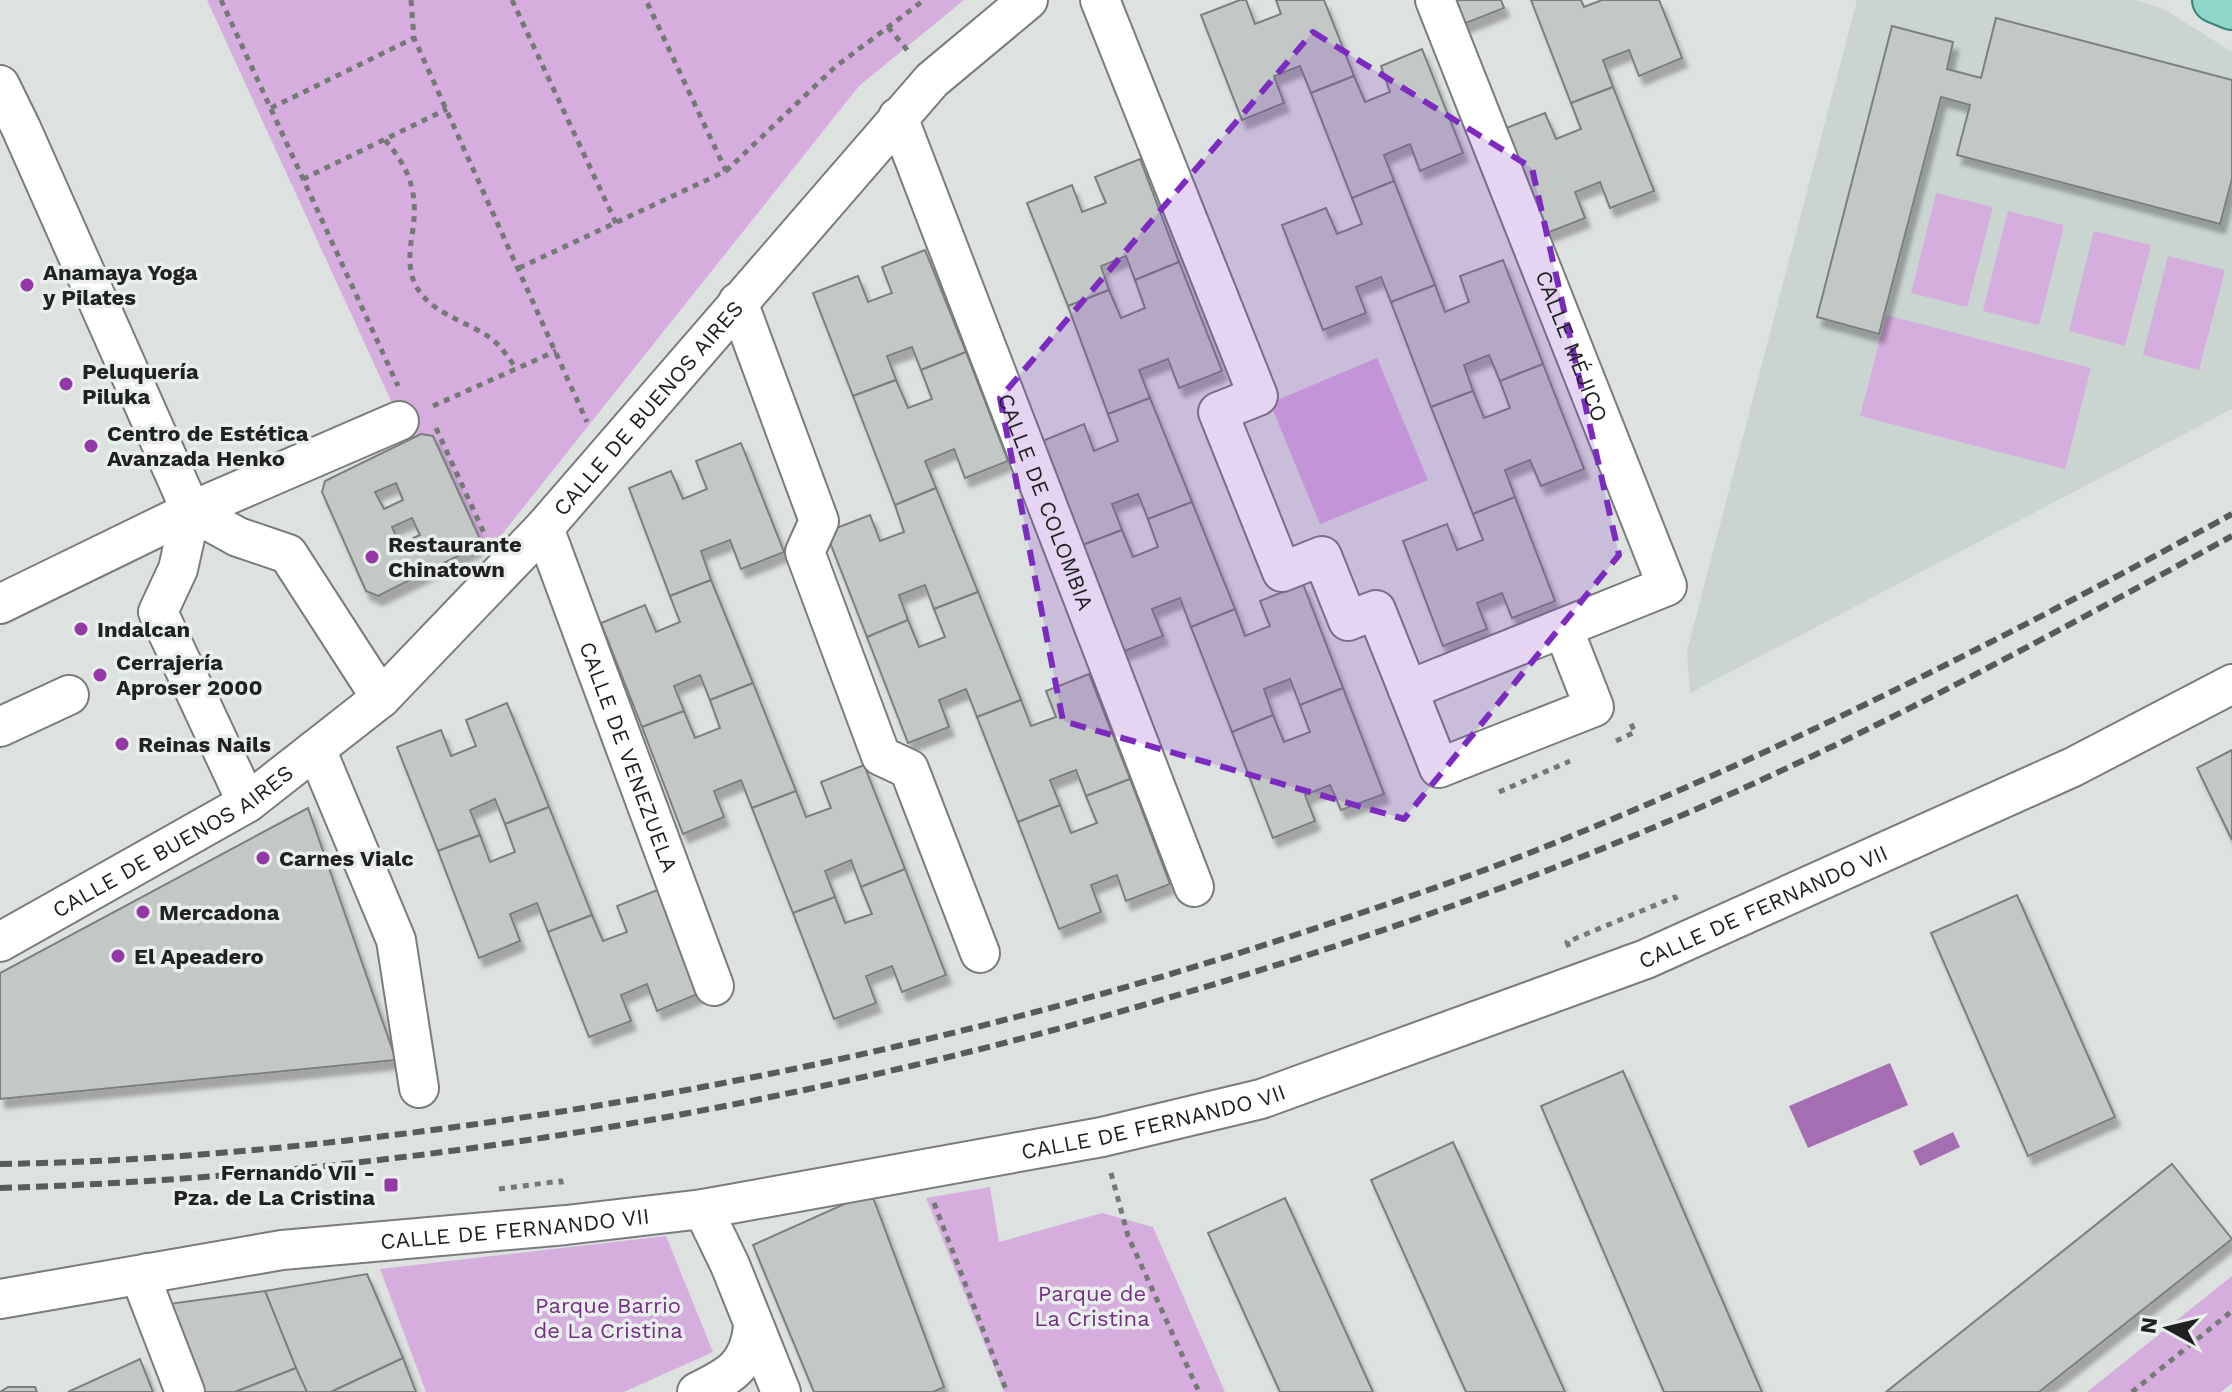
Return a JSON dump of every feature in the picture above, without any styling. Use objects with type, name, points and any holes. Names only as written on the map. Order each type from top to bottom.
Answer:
[{"type":"main road","points":[[2215,0],[2232,7]]},
{"type":"street","name":"CALLE DE BUENOS AIRES","points":[[0,942],[247,803],[381,698],[544,528],[932,80],[1028,0]]},
{"type":"street","points":[[1100,0],[1258,396],[1218,412],[1282,572],[1322,556],[1348,621],[1376,610],[1439,768],[1594,707],[1563,628]]},
{"type":"street","name":"CALLE MÉJICO","points":[[1408,690],[1667,586],[1435,0]]},
{"type":"street","points":[[0,85],[11,133],[191,511],[238,537],[288,554],[381,698]]},
{"type":"street","name":"CALLE DE COLOMBIA","points":[[898,117],[1194,887]]},
{"type":"street","points":[[738,302],[819,521],[805,552],[810,566],[881,756],[909,769],[980,953]]},
{"type":"street","points":[[0,604],[191,511],[414,410]]},
{"type":"street","points":[[191,511],[178,569],[158,612],[247,803]]},
{"type":"street","name":"CALLE DE VENEZUELA","points":[[544,528],[714,986]]},
{"type":"street","name":"CALLE DE FERNANDO VII","points":[[0,1299],[282,1250],[566,1225],[703,1209],[1102,1137],[1261,1099],[1646,959],[2073,767],[2232,684]]},
{"type":"street","points":[[0,727],[69,695]]},
{"type":"street","points":[[316,749],[396,940],[419,1088]]},
{"type":"street","points":[[703,1209],[730,1265],[781,1392]]},
{"type":"street","points":[[148,1273],[146,1291],[185,1392]]},
{"type":"street","points":[[697,1392],[724,1378],[742,1363],[748,1353],[753,1327]]},
{"type":"path","points":[[221,0],[414,410],[503,572]]},
{"type":"path","points":[[411,0],[414,38],[603,458]]},
{"type":"path","points":[[512,0],[616,223]]},
{"type":"path","points":[[646,0],[726,171]]},
{"type":"path","points":[[519,268],[726,171],[835,67],[924,0]]},
{"type":"path","points":[[271,108],[414,38]]},
{"type":"path","points":[[303,179],[447,109]]},
{"type":"path","points":[[385,140],[403,161],[414,190],[409,255],[415,284],[435,308],[492,339],[517,369]]},
{"type":"path","points":[[414,410],[556,351]]},
{"type":"path","points":[[1499,792],[1532,778]]},
{"type":"path","points":[[1555,953],[1569,947],[1567,942],[1675,897],[1678,903],[1692,897]]},
{"type":"path","points":[[1102,1137],[1128,1236],[1199,1392]]},
{"type":"path","points":[[920,1169],[1007,1392]]},
{"type":"path","points":[[2132,1392],[2232,1311]]},
{"type":"highlighted area","points":[[1313,32],[1532,168],[1619,555],[1404,819],[1063,721],[1000,398]]},
{"type":"shaded area","points":[[1857,0],[2135,0],[2164,9],[2232,52],[2232,409],[1690,693],[1687,651]]},
{"type":"shaded area","points":[[1890,1063],[1908,1105],[1808,1148],[1789,1106]]},
{"type":"shaded area","points":[[1953,1132],[1960,1147],[1920,1166],[1913,1151]]},
{"type":"green space","points":[[207,0],[964,0],[859,86],[487,553],[433,436],[421,434],[409,440]]},
{"type":"green space","points":[[1936,193],[1993,207],[1967,307],[1911,293]]},
{"type":"green space","points":[[2008,211],[2064,225],[2039,325],[1983,311]]},
{"type":"green space","points":[[2094,231],[2151,245],[2125,346],[2069,331]]},
{"type":"green space","points":[[2168,256],[2225,270],[2199,370],[2143,355]]},
{"type":"green space","points":[[1886,315],[2091,368],[2065,469],[1860,416]]},
{"type":"green space","points":[[1377,358],[1428,480],[1320,524],[1270,403]]},
{"type":"green space","name":"Parque de La Cristina","points":[[990,1187],[999,1242],[1102,1213],[1153,1227],[1225,1392],[1004,1392],[926,1198]]},
{"type":"green space","name":"Parque Barrio de La Cristina","points":[[666,1236],[713,1352],[624,1392],[426,1392],[380,1269]]},
{"type":"green space","points":[[2232,1276],[2232,1383],[2221,1392],[2087,1392]]},
{"type":"building","points":[[1246,0],[1255,24],[1281,14],[1276,0],[1324,0],[1354,76],[1311,93],[1300,66],[1274,76],[1284,103],[1242,120],[1201,15]]},
{"type":"building","points":[[1451,0],[1501,0],[1504,8],[1461,25]]},
{"type":"building","points":[[1531,0],[1581,0],[1584,7],[1602,0],[1659,0],[1682,58],[1639,76],[1629,50],[1603,60],[1613,87],[1571,103]]},
{"type":"building","points":[[1996,18],[2232,80],[2232,179],[2220,224],[1957,155],[1970,105],[1941,97],[1879,334],[1817,317],[1892,26],[1953,42],[1947,69],[1981,78]]},
{"type":"building","points":[[1422,49],[1463,153],[1420,171],[1410,144],[1384,155],[1394,181],[1352,198],[1311,93],[1354,76],[1365,102],[1390,92],[1381,66]]},
{"type":"building","points":[[1613,87],[1654,191],[1610,208],[1600,182],[1575,192],[1585,218],[1542,235],[1501,130],[1545,113],[1556,139],[1581,129],[1571,103]]},
{"type":"building","points":[[1140,159],[1179,262],[1135,280],[1126,256],[1101,266],[1109,290],[1068,306],[1027,203],[1072,185],[1082,212],[1106,203],[1095,177]]},
{"type":"building","points":[[1394,181],[1435,285],[1391,302],[1381,277],[1356,287],[1366,313],[1323,330],[1282,225],[1326,208],[1337,234],[1362,224],[1352,198]]},
{"type":"building","points":[[925,250],[966,352],[921,370],[912,347],[887,356],[896,380],[853,396],[813,293],[858,276],[868,302],[892,293],[882,267]]},
{"type":"building","points":[[1503,260],[1543,364],[1500,381],[1489,355],[1464,365],[1473,391],[1431,407],[1391,302],[1435,285],[1445,312],[1469,302],[1460,276]]},
{"type":"building","points":[[1179,262],[1222,371],[1179,388],[1168,359],[1139,370],[1150,398],[1108,414],[1068,306],[1109,290],[1121,318],[1145,308],[1135,280]]},
{"type":"building","points":[[966,352],[1008,461],[965,478],[954,449],[925,461],[936,488],[895,505],[853,396],[896,380],[908,408],[932,399],[921,370]]},
{"type":"building","points":[[1543,364],[1584,469],[1541,486],[1530,460],[1505,470],[1515,497],[1473,514],[1431,407],[1473,391],[1484,418],[1510,408],[1500,381]]},
{"type":"building","points":[[1150,398],[1192,502],[1148,519],[1138,494],[1112,504],[1122,530],[1080,546],[1040,442],[1084,424],[1094,451],[1118,441],[1108,414]]},
{"type":"building","points":[[421,434],[433,436],[479,537],[476,547],[378,596],[366,591],[322,492],[325,481]],"holes":[[[396,483],[403,500],[384,509],[375,492]],[[412,518],[420,535],[400,544],[392,527]]]},
{"type":"building","points":[[741,443],[784,552],[741,569],[730,540],[701,551],[711,580],[670,596],[629,488],[671,471],[683,499],[707,489],[696,461]]},
{"type":"building","points":[[936,488],[978,592],[934,609],[925,585],[899,595],[908,620],[867,637],[826,532],[870,515],[880,541],[904,532],[895,505]]},
{"type":"building","points":[[1515,497],[1555,601],[1512,618],[1502,593],[1477,603],[1487,629],[1443,646],[1403,541],[1447,524],[1457,550],[1483,540],[1473,514]]},
{"type":"building","points":[[1192,502],[1235,609],[1191,627],[1180,598],[1152,609],[1163,636],[1122,652],[1080,546],[1122,530],[1133,557],[1158,547],[1148,519]]},
{"type":"building","points":[[711,580],[753,683],[710,700],[700,675],[674,686],[684,711],[642,727],[601,623],[645,605],[656,632],[680,622],[670,596]]},
{"type":"building","points":[[1303,584],[1343,688],[1300,705],[1290,679],[1264,689],[1273,715],[1232,732],[1191,627],[1235,609],[1245,636],[1270,626],[1260,601]]},
{"type":"building","points":[[978,592],[1021,700],[977,717],[966,689],[939,700],[949,727],[908,743],[867,637],[908,620],[919,647],[945,637],[934,609]]},
{"type":"building","points":[[1089,674],[1130,779],[1086,796],[1076,770],[1050,780],[1060,805],[1018,822],[977,717],[1021,700],[1031,726],[1056,717],[1046,691]]},
{"type":"building","points":[[753,683],[796,791],[752,808],[741,780],[714,791],[724,817],[683,834],[642,727],[684,711],[695,738],[720,728],[710,700]]},
{"type":"building","points":[[1343,688],[1384,794],[1341,810],[1330,785],[1305,795],[1315,821],[1273,838],[1232,732],[1273,715],[1284,742],[1310,732],[1300,705]]},
{"type":"building","points":[[507,703],[549,807],[505,824],[495,799],[470,810],[480,835],[438,851],[397,747],[441,730],[451,756],[476,746],[466,720]]},
{"type":"building","points":[[2232,750],[2232,840],[2197,768]]},
{"type":"building","points":[[864,765],[905,869],[861,887],[851,860],[825,871],[835,897],[793,913],[752,808],[796,791],[806,817],[831,808],[821,782]]},
{"type":"building","points":[[1130,779],[1170,884],[1126,901],[1117,875],[1091,885],[1101,912],[1059,929],[1018,822],[1060,805],[1071,833],[1097,823],[1086,796]]},
{"type":"building","points":[[549,807],[592,915],[548,932],[537,903],[510,914],[520,941],[479,958],[438,851],[480,835],[490,862],[515,852],[505,824]]},
{"type":"building","points":[[308,808],[396,1060],[0,1099],[0,973]]},
{"type":"building","points":[[905,869],[946,975],[902,992],[892,966],[866,976],[876,1003],[834,1019],[793,913],[835,897],[845,923],[872,914],[861,887]]},
{"type":"building","points":[[660,889],[700,993],[657,1011],[647,984],[621,995],[631,1021],[589,1037],[548,932],[592,915],[603,941],[627,932],[617,906]]},
{"type":"building","points":[[2017,895],[2115,1117],[2028,1156],[1931,933]]},
{"type":"building","points":[[1623,1071],[1762,1392],[1664,1392],[1541,1106]]},
{"type":"building","points":[[1453,1142],[1565,1392],[1466,1392],[1371,1180]]},
{"type":"building","points":[[2172,1164],[2232,1239],[2039,1392],[1886,1392]]},
{"type":"building","points":[[871,1192],[944,1387],[933,1392],[814,1392],[753,1245]]},
{"type":"building","points":[[1285,1198],[1373,1392],[1280,1392],[1208,1233]]},
{"type":"building","points":[[367,1274],[403,1358],[331,1392],[305,1392],[265,1291]]},
{"type":"building","points":[[265,1291],[296,1368],[235,1392],[196,1392],[161,1305]]},
{"type":"building","points":[[403,1358],[416,1392],[331,1392]]},
{"type":"building","points":[[140,1359],[153,1392],[68,1392]]},
{"type":"building","points":[[296,1368],[307,1392],[235,1392]]},
{"type":"building","points":[[8,1387],[35,1387],[37,1392],[0,1392]]},
{"type":"railway","points":[[0,1164],[139,1159],[277,1148],[552,1113],[650,1097],[843,1058],[1130,986],[1431,889],[1515,859],[1631,811],[1892,692],[2232,514]]},
{"type":"railway","points":[[0,1188],[289,1170],[576,1133],[859,1078],[1140,1006],[1415,919],[1551,869],[1685,814],[1893,716],[2030,646],[2232,536]]},
{"type":"place","name":"Anamaya Yoga y Pilates","points":[[27,285]]},
{"type":"place","name":"Peluquería Piluka","points":[[66,384]]},
{"type":"place","name":"Centro de Estética Avanzada Henko","points":[[91,446]]},
{"type":"place","name":"Restaurante Chinatown","points":[[372,557]]},
{"type":"place","name":"Indalcan","points":[[81,629]]},
{"type":"place","name":"Cerrajería Aproser 2000","points":[[100,675]]},
{"type":"place","name":"Reinas Nails","points":[[122,744]]},
{"type":"place","name":"Carnes Vialc","points":[[263,858]]},
{"type":"place","name":"Mercadona","points":[[143,912]]},
{"type":"place","name":"El Apeadero","points":[[118,956]]},
{"type":"place","name":"Fernando VII - Pza. de La Cristina","points":[[391,1185]]}]
